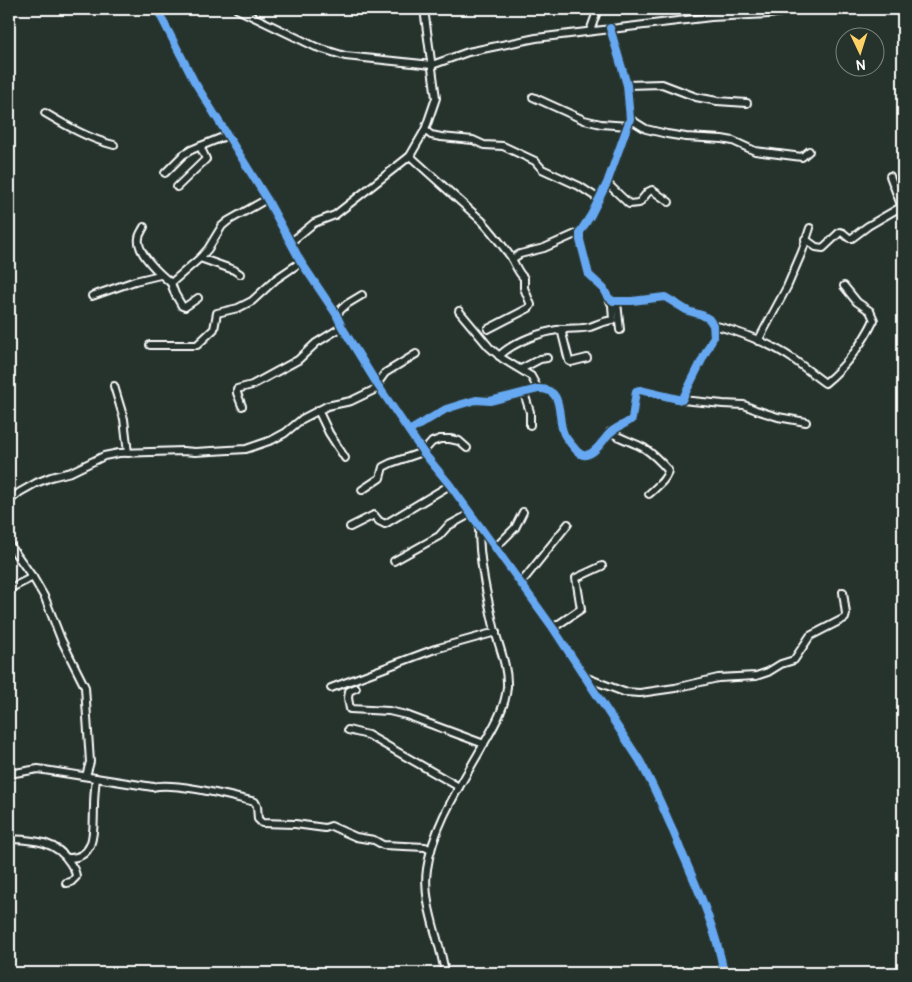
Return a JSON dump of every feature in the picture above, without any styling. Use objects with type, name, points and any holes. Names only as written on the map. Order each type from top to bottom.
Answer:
[{"type":"street","points":[[158,9],[194,81],[267,199],[301,262],[336,314],[378,386],[409,432],[496,547],[553,628],[640,761],[652,783],[700,892],[716,936],[724,973]]},
{"type":"street","points":[[237,9],[329,52],[345,56],[432,65],[478,50],[536,38],[710,17],[769,14],[800,9]]},
{"type":"street","points":[[291,242],[314,223],[335,215],[410,156],[425,130],[436,98],[424,9]]},
{"type":"street","points":[[590,31],[598,9]]},
{"type":"street","points":[[499,356],[506,349],[518,343],[561,330],[592,326],[612,320],[612,305],[604,289],[589,275],[580,240],[580,232],[607,183],[614,159],[629,123],[627,85],[610,28]]},
{"type":"street","points":[[627,85],[662,84],[696,97],[717,101],[747,103]]},
{"type":"street","points":[[533,97],[584,120],[601,124],[629,123],[686,138],[722,138],[755,151],[802,157],[809,151]]},
{"type":"street","points":[[45,112],[83,134],[114,146]]},
{"type":"street","points":[[425,130],[431,135],[473,140],[484,145],[503,146],[535,161],[542,169],[579,186],[599,199]]},
{"type":"street","points":[[165,173],[183,155],[228,135]]},
{"type":"street","points":[[177,187],[206,159],[200,146]]},
{"type":"street","points":[[410,156],[472,211],[492,233],[512,259],[520,275],[524,278],[524,288],[532,305],[488,329]]},
{"type":"street","points":[[805,239],[816,247],[822,248],[840,232],[852,238],[868,226],[899,208],[901,205],[890,176]]},
{"type":"street","points":[[607,183],[629,204],[639,203],[652,190],[669,202]]},
{"type":"street","points":[[171,283],[200,258],[222,226],[267,199]]},
{"type":"street","points":[[144,227],[139,239],[140,245],[148,261],[160,275],[171,283],[182,306],[185,307],[198,298]]},
{"type":"street","points":[[758,341],[787,287],[810,228]]},
{"type":"street","points":[[512,259],[520,254],[544,248],[580,232]]},
{"type":"street","points":[[200,258],[240,274]]},
{"type":"street","points":[[150,345],[197,346],[214,329],[217,313],[238,308],[252,301],[276,279],[301,262]]},
{"type":"street","points":[[92,296],[135,281],[160,275]]},
{"type":"street","points":[[608,297],[617,302],[665,297],[688,312],[702,315],[714,325],[731,329],[771,346],[793,359],[824,383],[836,374],[855,350],[874,320],[870,311],[857,302],[844,286]]},
{"type":"street","points":[[336,314],[347,304],[362,295]]},
{"type":"street","points":[[617,302],[620,330]]},
{"type":"street","points":[[459,311],[489,347],[499,356],[531,376],[538,390]]},
{"type":"street","points":[[682,400],[714,336],[714,325]]},
{"type":"street","points":[[242,406],[236,393],[237,389],[252,385],[298,360],[316,343],[342,327]]},
{"type":"street","points":[[561,330],[569,361],[588,358]]},
{"type":"street","points":[[9,501],[20,492],[50,477],[71,472],[104,456],[128,453],[246,449],[272,440],[318,410],[351,401],[378,386],[385,373],[416,354]]},
{"type":"street","points":[[521,370],[534,362],[546,358]]},
{"type":"street","points":[[114,386],[124,419],[128,453]]},
{"type":"street","points":[[409,432],[446,409],[476,400],[490,401],[546,389],[558,400],[563,433],[581,454],[586,455],[591,453],[610,432],[632,419],[636,391],[640,390],[682,400],[744,404],[778,417],[806,422]]},
{"type":"street","points":[[524,393],[530,412],[530,425]]},
{"type":"street","points":[[318,410],[328,433],[345,458]]},
{"type":"street","points":[[610,432],[626,441],[643,447],[661,461],[668,470],[668,475],[649,494]]},
{"type":"street","points":[[362,490],[380,478],[383,468],[391,463],[424,452],[432,442],[444,438],[460,441],[467,448]]},
{"type":"street","points":[[350,527],[374,515],[379,522],[386,524],[450,485]]},
{"type":"street","points":[[496,547],[515,528],[523,512]]},
{"type":"street","points":[[394,561],[439,536],[448,526],[470,514]]},
{"type":"street","points":[[521,583],[568,524]]},
{"type":"street","points":[[446,973],[426,882],[431,850],[459,787],[504,705],[507,686],[506,670],[483,578],[479,549],[479,527]]},
{"type":"street","points":[[9,544],[33,577],[45,598],[85,687],[90,762],[86,776]]},
{"type":"street","points":[[553,628],[581,609],[576,578],[602,566]]},
{"type":"street","points":[[9,589],[33,577]]},
{"type":"street","points":[[587,678],[624,692],[640,693],[675,688],[718,678],[756,676],[768,672],[779,665],[794,660],[810,636],[838,624],[845,618],[843,592]]},
{"type":"street","points":[[330,688],[435,649],[496,632]]},
{"type":"street","points":[[356,688],[349,691],[350,709],[389,711],[406,715],[484,744]]},
{"type":"street","points":[[348,730],[368,735],[459,787]]},
{"type":"street","points":[[9,774],[38,769],[153,787],[161,784],[206,791],[255,802],[258,818],[262,823],[295,824],[324,828],[330,826],[356,837],[374,840],[383,845],[425,847],[431,850]]},
{"type":"street","points":[[67,858],[74,858],[84,853],[90,847],[94,832],[96,778]]},
{"type":"street","points":[[9,839],[49,844],[67,858],[76,873],[76,877],[71,882],[66,883]]},
{"type":"cycle path","points":[[157,9],[194,81],[267,199],[301,262],[336,314],[377,384],[423,452],[450,485],[553,628],[640,761],[700,894],[721,957],[724,973]]},
{"type":"cycle path","points":[[409,431],[446,409],[462,404],[476,400],[490,401],[538,389],[547,390],[553,393],[556,399],[564,434],[576,450],[581,454],[589,454],[611,432],[632,419],[636,391],[640,390],[682,400],[714,336],[713,325],[709,319],[702,315],[688,311],[665,297],[613,301],[608,297],[604,289],[589,275],[580,240],[580,232],[607,183],[630,119],[627,85],[610,28]]}]
